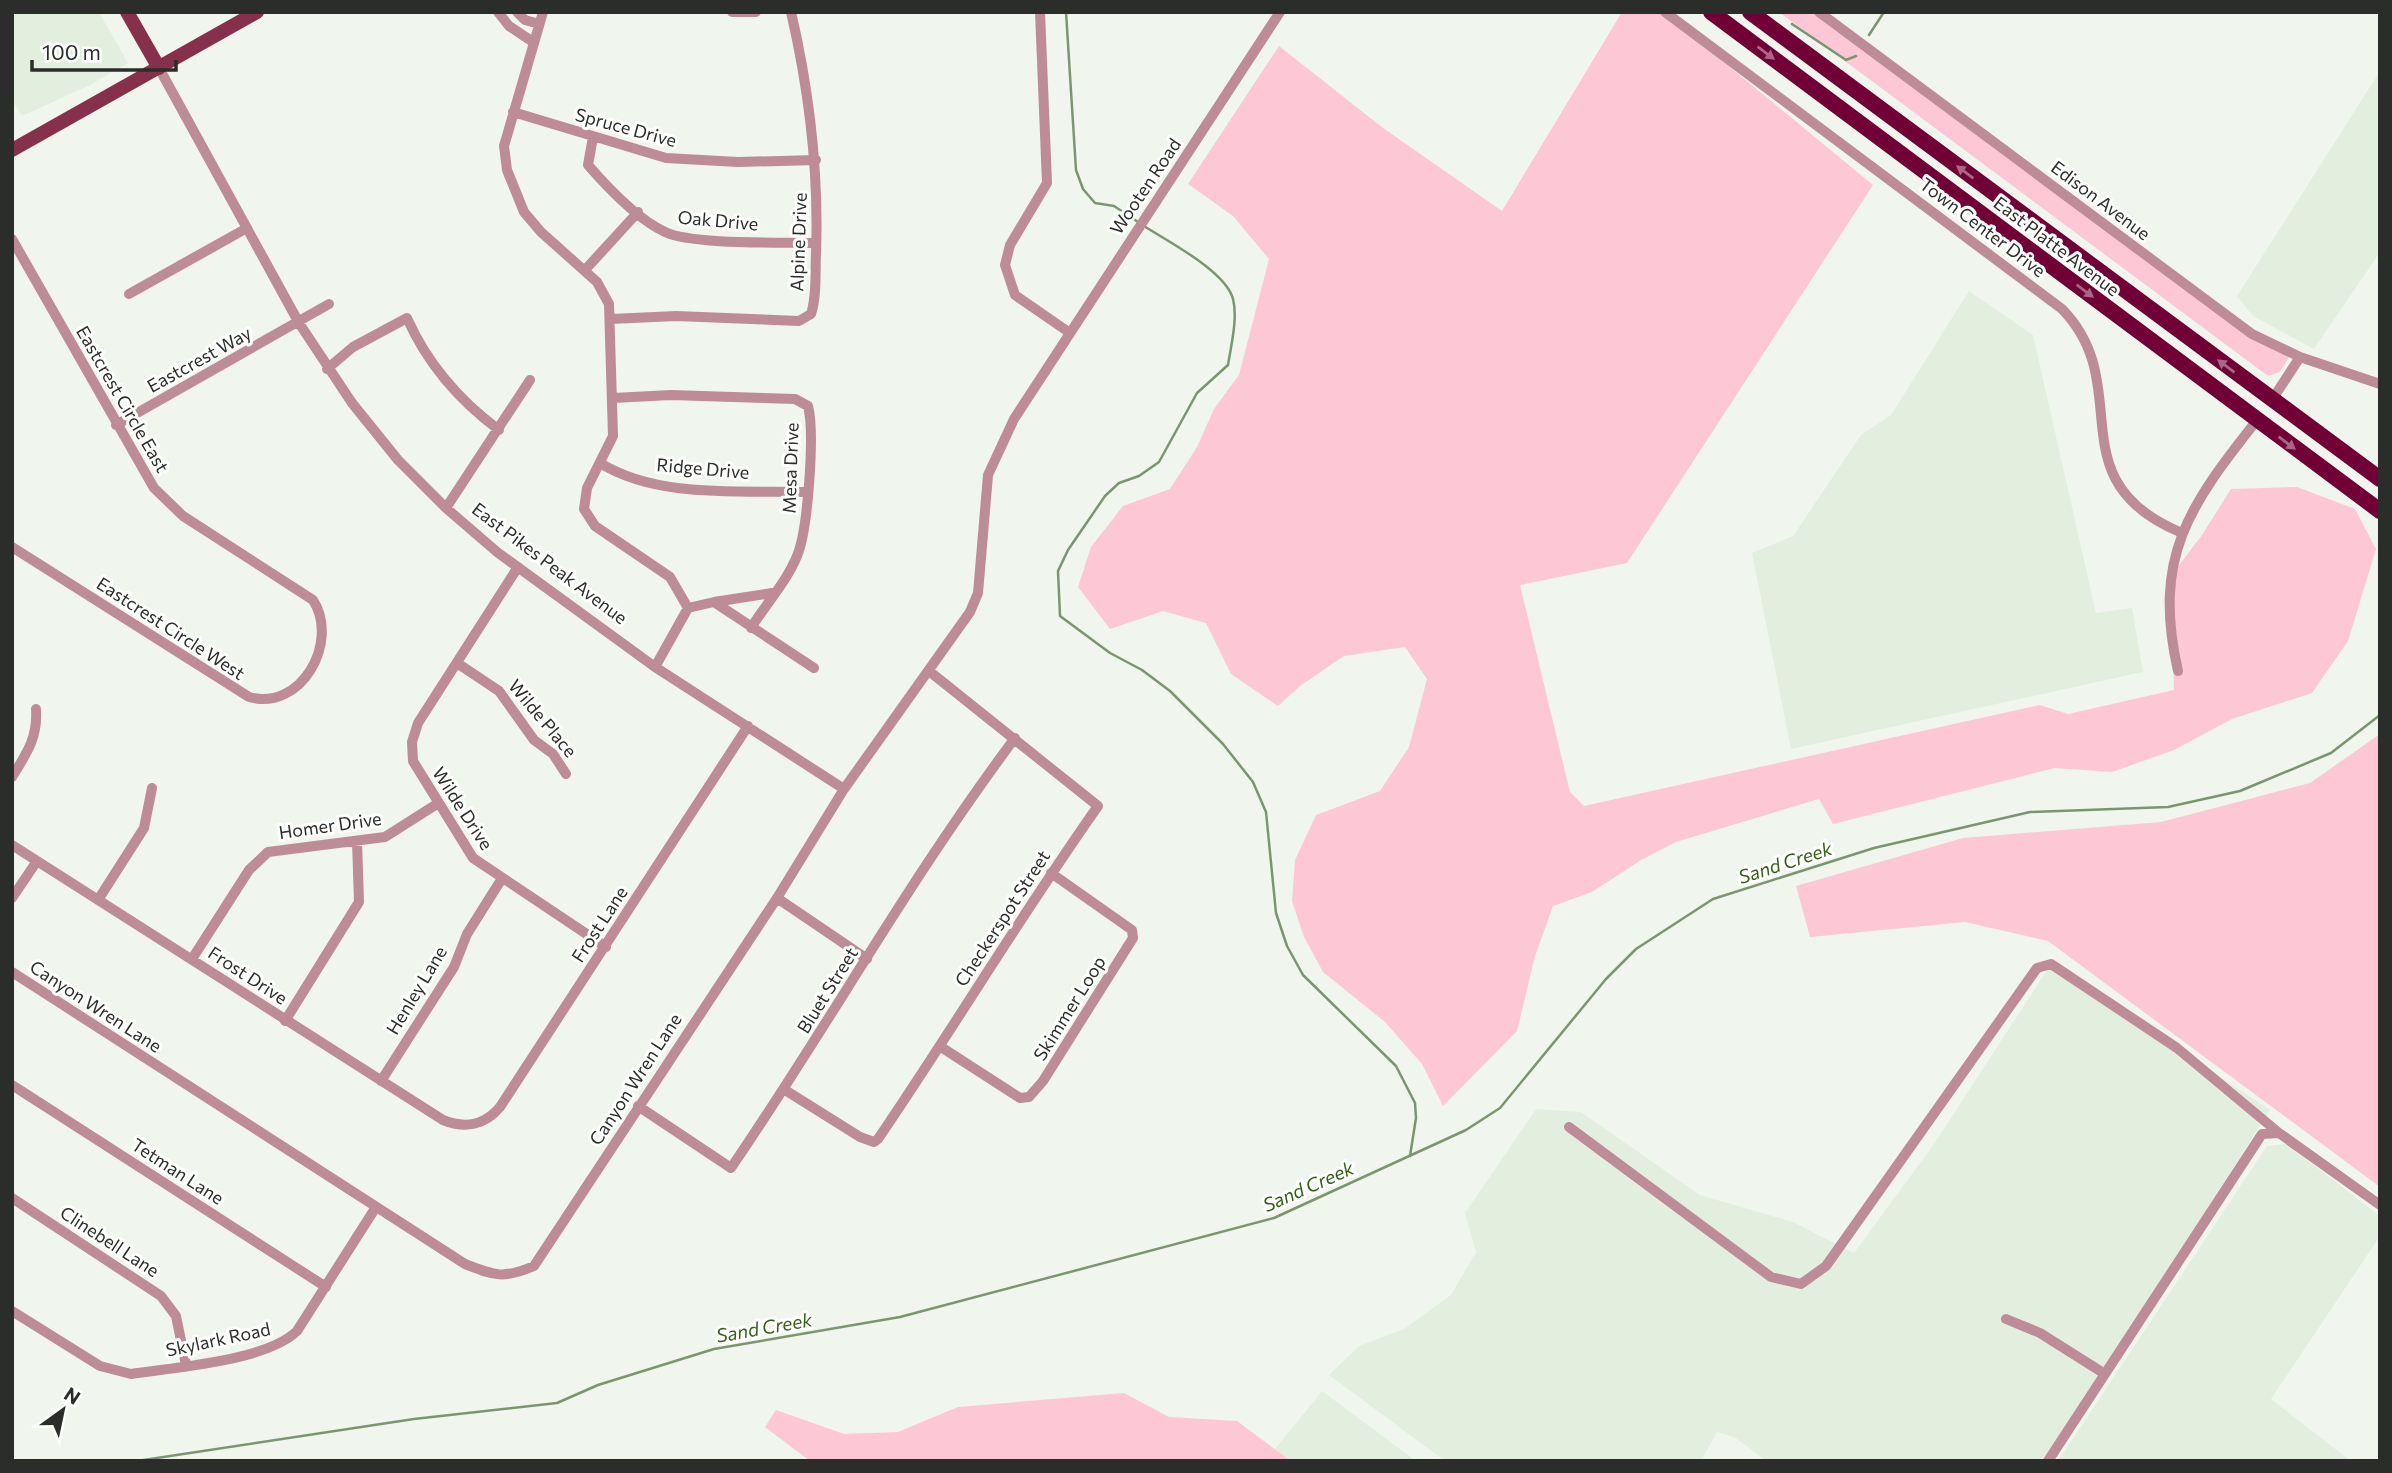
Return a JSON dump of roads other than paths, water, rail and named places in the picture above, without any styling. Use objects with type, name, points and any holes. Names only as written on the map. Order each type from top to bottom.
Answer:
[{"type":"highway","name":"East Platte Avenue","points":[[1711,12],[2379,511]]},
{"type":"highway","name":"East Platte Avenue","points":[[1750,12],[2380,479]]},
{"type":"highway","points":[[2197,375],[2245,398],[2272,400]]},
{"type":"main road","name":"East Pikes Peak Avenue","points":[[127,12],[159,68]]},
{"type":"main road","points":[[12,150],[257,12]]},
{"type":"street","points":[[498,12],[509,26],[533,42]]},
{"type":"street","points":[[517,12],[525,20],[539,24]]},
{"type":"street","points":[[543,12],[513,112],[504,158],[519,203],[541,232],[585,271],[607,297],[611,318],[613,436],[579,510],[594,526],[670,577],[688,608]]},
{"type":"street","points":[[732,12],[756,12]]},
{"type":"street","name":"Alpine Drive","points":[[611,318],[805,319],[813,307],[816,160],[811,107],[791,12]]},
{"type":"street","points":[[1040,12],[1047,183],[1010,246],[1005,265],[1015,295],[1070,333]]},
{"type":"street","name":"Wooten Road","points":[[1041,379],[1280,12]]},
{"type":"street","name":"Town Center Drive","points":[[1665,12],[2062,309],[2082,332],[2095,365],[2101,404],[2101,439],[2112,473],[2141,511],[2154,522],[2182,533]]},
{"type":"street","name":"Edison Avenue","points":[[1819,12],[2242,327],[2300,357],[2380,384]]},
{"type":"street","name":"East Pikes Peak Avenue","points":[[159,68],[327,369],[371,429],[446,508],[518,567],[655,667],[844,789]]},
{"type":"street","name":"Spruce Drive","points":[[513,112],[666,158],[738,162],[816,160]]},
{"type":"street","name":"Oak Drive","points":[[593,137],[588,165],[638,212],[664,232],[688,238],[816,243]]},
{"type":"street","points":[[585,271],[638,212]]},
{"type":"street","points":[[129,294],[247,228]]},
{"type":"street","name":"Eastcrest Circle East","points":[[12,239],[147,479],[173,508],[313,600],[320,610],[323,642],[310,668]]},
{"type":"street","name":"Eastcrest Way","points":[[116,425],[329,304]]},
{"type":"street","points":[[327,369],[353,347],[407,318],[427,358],[461,395],[499,430]]},
{"type":"street","points":[[2272,400],[2300,357]]},
{"type":"street","name":"Canyon Wren Lane","points":[[12,972],[466,1264],[494,1276],[516,1274],[534,1266],[776,898],[844,789],[970,612],[978,593],[988,475],[1014,419],[1041,379]]},
{"type":"street","points":[[446,508],[530,380]]},
{"type":"street","name":"Mesa Drive","points":[[612,398],[708,396],[802,401],[810,414],[802,544],[790,570],[772,593],[751,628]]},
{"type":"street","points":[[2178,671],[2171,639],[2168,601],[2172,566],[2182,533],[2207,486],[2257,420]]},
{"type":"street","name":"Ridge Drive","points":[[600,463],[624,476],[681,488],[807,492]]},
{"type":"street","name":"Eastcrest Circle West","points":[[12,547],[239,693],[274,703],[295,689],[310,668]]},
{"type":"street","name":"Wilde Drive","points":[[518,567],[418,723],[412,742],[413,761],[472,858],[501,880],[606,947]]},
{"type":"street","points":[[655,667],[688,608],[772,593]]},
{"type":"street","points":[[713,602],[814,668]]},
{"type":"street","name":"Wilde Place","points":[[457,663],[499,691],[534,740],[553,754],[566,774]]},
{"type":"street","name":"Checkerspot Street","points":[[785,1090],[860,1137],[874,1142],[941,1047],[1051,873],[1098,806],[929,671]]},
{"type":"street","points":[[12,777],[34,741],[37,730],[36,709]]},
{"type":"street","name":"Frost Lane","points":[[468,1125],[485,1121],[500,1107],[748,726]]},
{"type":"street","name":"Bluet Street","points":[[638,1106],[731,1168],[785,1090],[956,818],[1015,738]]},
{"type":"street","points":[[98,900],[144,828],[152,788]]},
{"type":"street","name":"Homer Drive","points":[[192,959],[260,858],[276,850],[357,841],[393,833],[437,804]]},
{"type":"street","points":[[285,1021],[359,902],[357,841]]},
{"type":"street","name":"Frost Drive","points":[[12,845],[443,1120],[468,1125]]},
{"type":"street","points":[[12,898],[37,861]]},
{"type":"street","name":"Skimmer Loop","points":[[941,1047],[1020,1098],[1029,1097],[1043,1081],[1084,1018],[1133,939],[1132,930],[1051,873]]},
{"type":"street","name":"Henley Lane","points":[[381,1081],[454,967],[467,934],[501,880]]},
{"type":"street","points":[[776,898],[867,959]]},
{"type":"street","points":[[1569,1127],[1771,1277],[1801,1284],[1826,1266],[2037,968],[2051,964],[2176,1048],[2279,1133],[2380,1205]]},
{"type":"street","name":"Tetman Lane","points":[[12,1085],[326,1287]]},
{"type":"street","points":[[2048,1461],[2262,1135],[2279,1133]]},
{"type":"street","name":"Clinebell Lane","points":[[12,1198],[161,1296],[176,1316],[186,1365]]},
{"type":"street","name":"Skylark Road","points":[[12,1311],[111,1371],[131,1374],[262,1352],[286,1342],[297,1331],[376,1207]]},
{"type":"street","points":[[2006,1319],[2040,1333],[2105,1374]]},
{"type":"waterway","points":[[1066,12],[1076,170],[1083,189],[1095,203],[1114,206],[1138,222]]},
{"type":"waterway","points":[[1869,35],[1884,12]]},
{"type":"waterway","points":[[1792,24],[1846,60],[1856,56]]},
{"type":"waterway","points":[[1144,226],[1208,268],[1228,288],[1235,315],[1228,365],[1197,393],[1159,462],[1139,476],[1119,483],[1105,496],[1068,550],[1058,571],[1060,616],[1110,653],[1142,670],[1170,691],[1223,744],[1253,782],[1266,812],[1276,913],[1287,946],[1303,975],[1396,1066],[1415,1103],[1416,1118],[1410,1156]]},
{"type":"waterway","name":"Sand Creek","points":[[137,1461],[414,1419],[557,1403],[598,1385],[714,1349],[900,1317],[1274,1218],[1466,1130],[1500,1108],[1606,979],[1636,949],[1713,899],[1874,848],[2030,812],[2168,807],[2240,791],[2331,753],[2380,715]]}]
